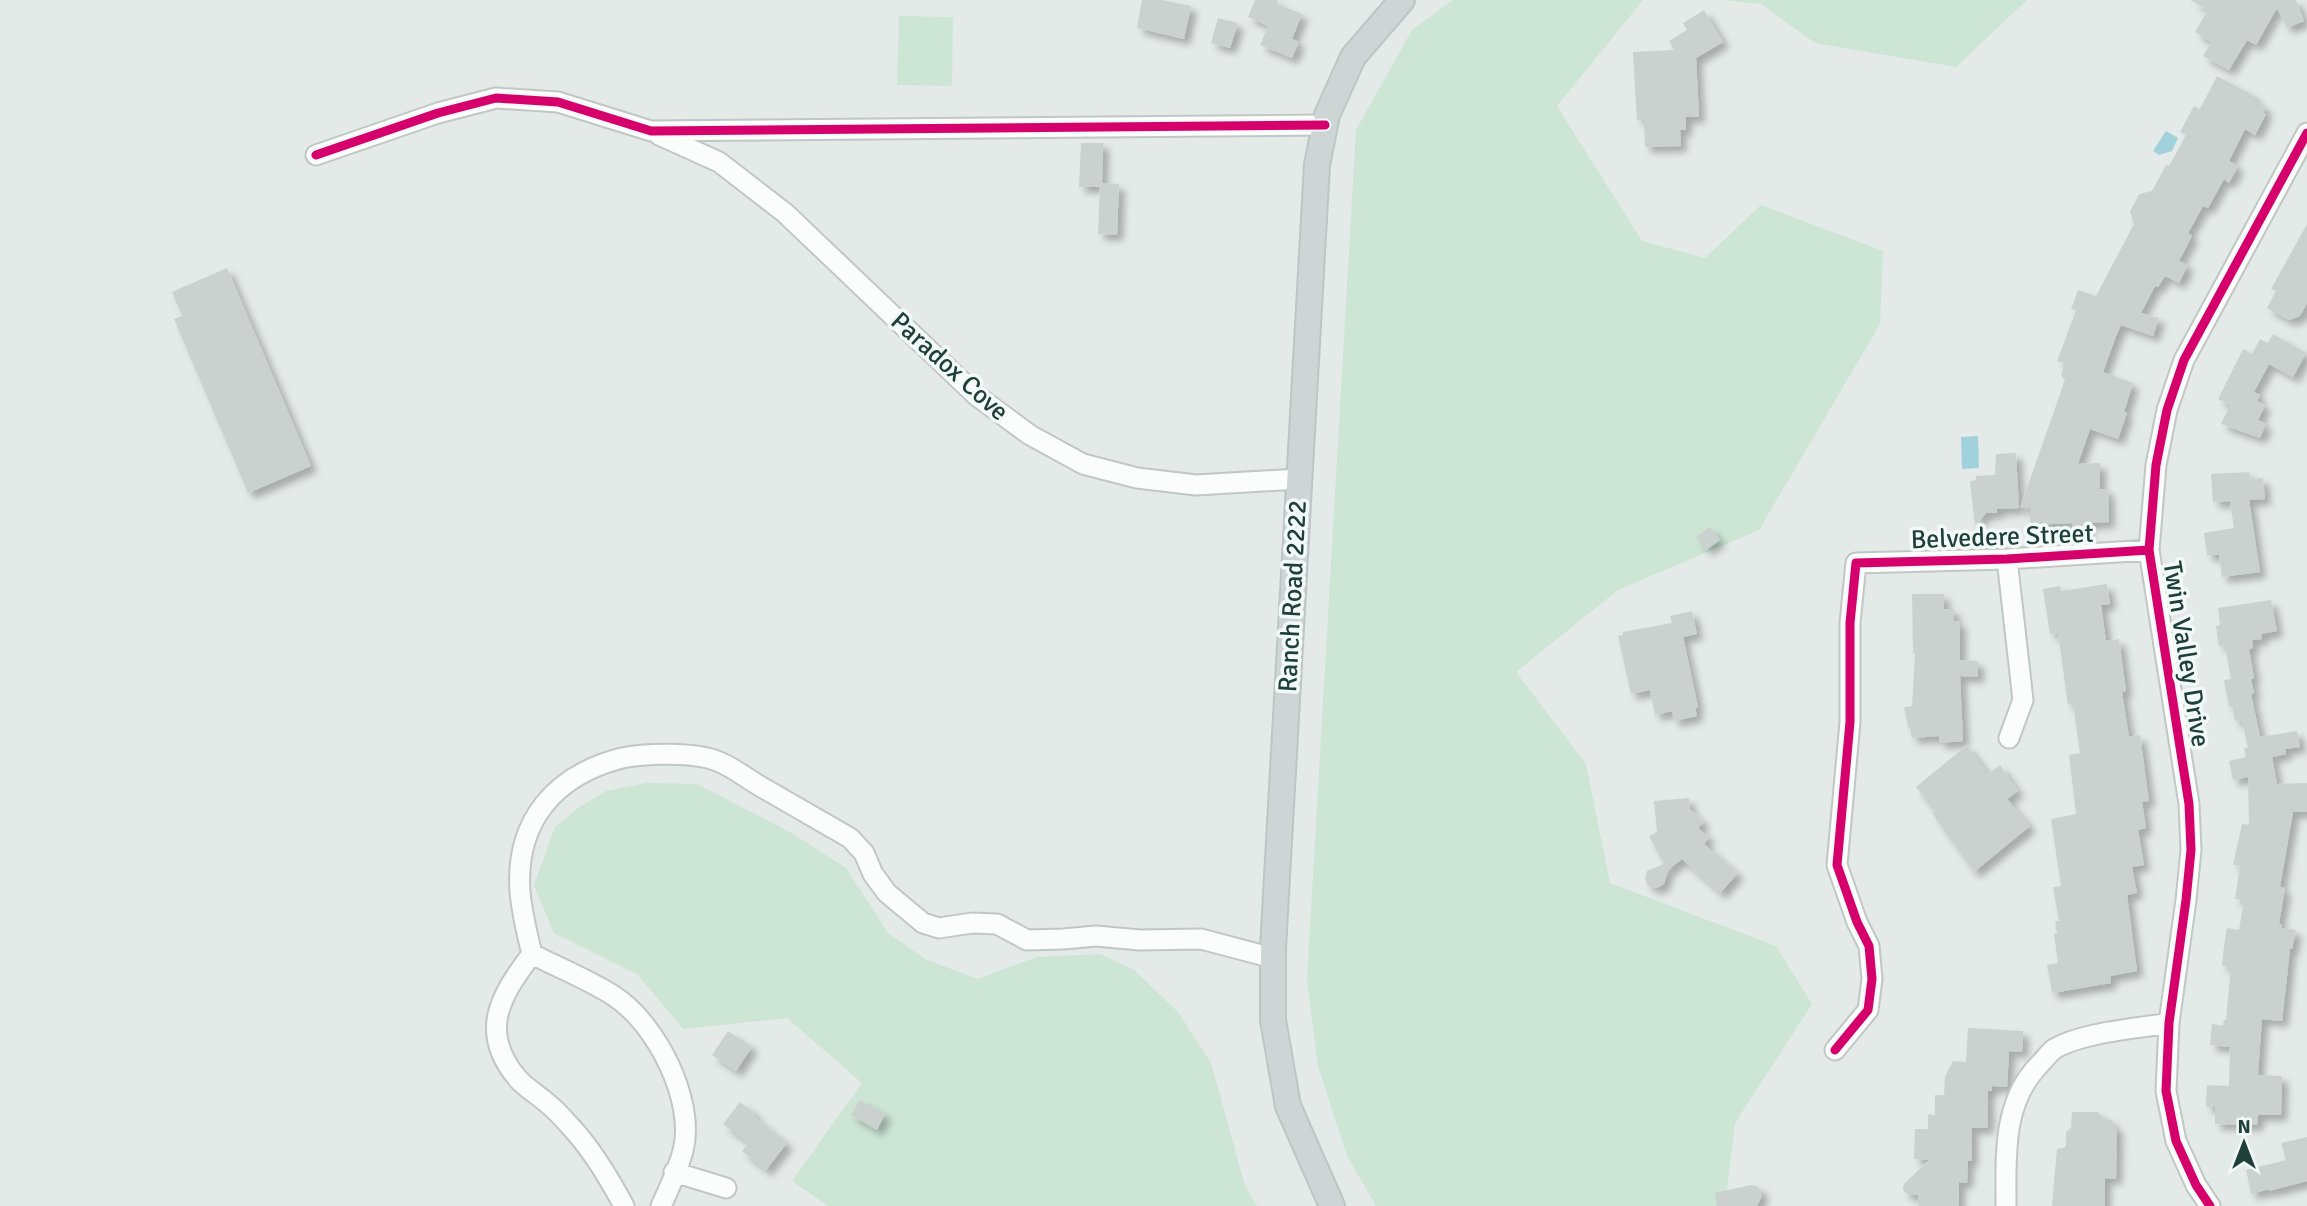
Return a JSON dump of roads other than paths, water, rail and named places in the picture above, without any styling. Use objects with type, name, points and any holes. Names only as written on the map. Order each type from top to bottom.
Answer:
[{"type":"main road","name":"Ranch Road 2222","points":[[1332,1206],[1309,1159],[1288,1106],[1273,1020],[1273,957],[1298,479],[1317,165],[1327,115],[1353,57],[1402,0]]},
{"type":"street","points":[[316,155],[438,113],[496,98],[558,102],[651,131],[1325,125]]},
{"type":"street","name":"Paradox Cove","points":[[651,131],[719,162],[785,213],[977,396],[1030,436],[1083,464],[1137,478],[1196,485],[1298,479]]},
{"type":"street","name":"Twin Valley Drive","points":[[2210,1206],[2196,1185],[2176,1141],[2166,1091],[2169,1023],[2191,850],[2189,804],[2149,550],[2156,465],[2167,410],[2184,360],[2307,133]]},
{"type":"street","name":"Belvedere Street","points":[[1835,1050],[1868,1010],[1872,979],[1869,946],[1857,922],[1837,865],[1850,722],[1850,623],[1856,563],[2007,559],[2149,550]]},
{"type":"street","points":[[2007,559],[2023,700],[2009,738]]},
{"type":"street","points":[[624,1206],[600,1165],[573,1129],[519,1079],[505,1059],[496,1027],[503,995],[532,954],[520,891],[520,862],[528,833],[543,804],[574,777],[601,764],[636,755],[680,755],[716,760],[850,838],[864,853],[873,874],[887,893],[923,923],[939,929],[972,923],[997,924],[1027,940],[1096,936],[1140,940],[1201,939],[1273,957]]},
{"type":"street","points":[[532,954],[614,996],[638,1017],[662,1050],[676,1083],[684,1115],[683,1149],[660,1206]]},
{"type":"street","points":[[2006,1206],[2006,1137],[2016,1101],[2032,1072],[2053,1050],[2088,1037],[2169,1023]]},
{"type":"street","points":[[674,1172],[726,1188]]},
{"type":"water","points":[[2166,131],[2178,138],[2172,151],[2159,155],[2153,151]]},
{"type":"water","points":[[1978,436],[1979,468],[1962,469],[1961,437]]}]
